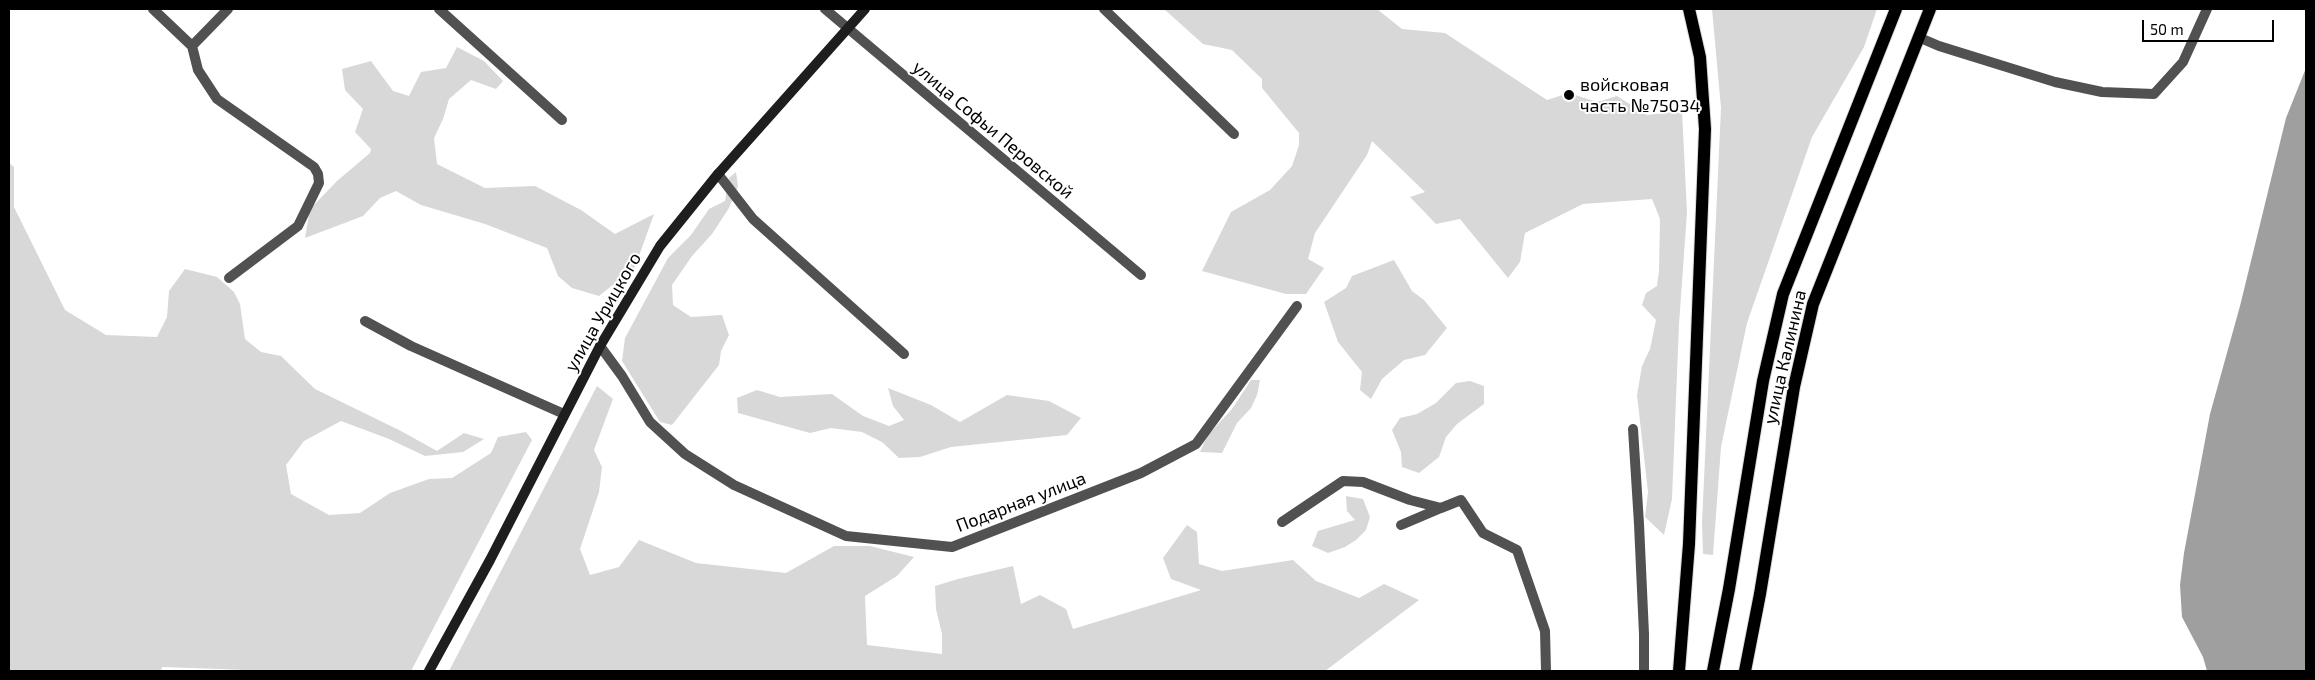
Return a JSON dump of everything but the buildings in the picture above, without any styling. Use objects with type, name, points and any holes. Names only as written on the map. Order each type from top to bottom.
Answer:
[{"type":"main road","name":"улица Урицкого","points":[[429,671],[490,560],[600,346],[660,246],[718,174],[865,9]]},
{"type":"main road","points":[[1678,671],[1689,544],[1705,129],[1700,57],[1689,9]]},
{"type":"main road","name":"улица Калинина","points":[[1713,671],[1729,589],[1763,381],[1783,294],[1896,9]]},
{"type":"main road","name":"улица Калинина","points":[[1745,671],[1760,594],[1794,387],[1813,304],[1930,9]]},
{"type":"street","points":[[153,9],[192,46],[198,70],[217,99],[314,167],[318,174],[320,183],[298,226],[229,278]]},
{"type":"street","points":[[192,46],[228,9]]},
{"type":"street","points":[[439,9],[562,120]]},
{"type":"street","name":"улица Софьи Перовской","points":[[825,9],[1141,275]]},
{"type":"street","points":[[1104,9],[1234,134]]},
{"type":"street","points":[[1918,37],[1939,46],[2054,82],[2102,92],[2154,94],[2184,62],[2207,9]]},
{"type":"street","points":[[718,174],[753,219],[904,354]]},
{"type":"street","name":"Подарная улица","points":[[600,346],[622,376],[650,422],[685,454],[734,485],[846,536],[952,547],[1141,473],[1196,444],[1297,306]]},
{"type":"street","points":[[365,321],[411,346],[564,414]]},
{"type":"street","points":[[1632,429],[1639,524],[1644,671]]},
{"type":"street","points":[[1282,522],[1343,481],[1363,482],[1410,500],[1441,508]]},
{"type":"street","points":[[1401,525],[1461,500],[1484,533],[1517,550],[1545,631],[1546,671]]},
{"type":"shaded area","points":[[1164,9],[1377,9],[1402,29],[1445,33],[1547,100],[1569,93],[1597,102],[1617,96],[1647,115],[1682,111],[1687,212],[1679,324],[1672,499],[1664,535],[1645,517],[1648,492],[1637,395],[1642,366],[1650,349],[1656,320],[1642,305],[1646,293],[1657,286],[1659,271],[1660,219],[1652,199],[1583,204],[1525,233],[1520,262],[1508,278],[1460,219],[1436,224],[1410,197],[1425,192],[1372,141],[1367,155],[1315,233],[1308,259],[1324,268],[1306,294],[1286,294],[1202,271],[1231,212],[1270,190],[1292,166],[1299,145],[1299,133],[1262,88],[1262,79],[1232,50],[1203,44]]},
{"type":"shaded area","points":[[1712,9],[1877,9],[1864,47],[1812,137],[1747,323],[1721,447],[1713,555],[1703,554],[1702,523],[1721,108]]},
{"type":"shaded area","points":[[457,47],[484,61],[503,81],[496,89],[471,80],[449,99],[443,119],[434,138],[437,164],[485,188],[535,186],[581,210],[615,234],[654,214],[635,267],[599,296],[572,288],[558,276],[547,248],[485,224],[421,205],[396,191],[380,198],[363,216],[305,238],[310,209],[337,181],[370,153],[371,149],[355,132],[363,109],[345,90],[342,69],[371,61],[393,91],[409,96],[421,72],[446,68]]},
{"type":"shaded area","points":[[2306,68],[2306,671],[2207,671],[2203,657],[2182,617],[2180,585],[2184,553],[2210,414],[2240,306],[2286,118]]},
{"type":"shaded area","points":[[9,163],[14,167],[14,207],[65,310],[106,335],[157,337],[167,317],[169,291],[185,269],[217,277],[234,292],[240,304],[245,339],[261,352],[281,356],[315,389],[401,431],[437,451],[464,433],[484,439],[463,452],[425,456],[389,439],[341,421],[304,441],[286,465],[291,494],[329,515],[360,513],[390,493],[429,479],[452,478],[491,453],[498,437],[526,432],[532,440],[411,671],[274,671],[162,667],[161,671],[9,671]]},
{"type":"shaded area","points":[[736,172],[738,186],[729,208],[712,234],[692,256],[672,285],[673,305],[691,317],[722,315],[729,335],[721,351],[719,365],[672,425],[660,422],[622,361],[625,338],[668,258],[691,235],[709,209],[725,201],[729,178]]},
{"type":"shaded area","points":[[1394,260],[1412,291],[1424,300],[1447,328],[1425,355],[1404,360],[1382,379],[1371,399],[1360,390],[1362,372],[1338,342],[1324,302],[1346,288],[1352,276]]},
{"type":"shaded area","points":[[1251,380],[1260,380],[1257,395],[1251,408],[1237,423],[1222,453],[1200,452],[1207,436],[1232,409]]},
{"type":"shaded area","points":[[1470,381],[1484,386],[1484,404],[1457,424],[1446,437],[1439,457],[1419,473],[1402,467],[1401,452],[1392,430],[1400,418],[1417,414],[1436,403],[1456,383]]},
{"type":"shaded area","points":[[597,386],[613,399],[594,450],[602,467],[599,492],[580,549],[590,575],[619,567],[639,540],[696,563],[786,573],[834,546],[870,546],[914,557],[897,576],[865,596],[867,645],[942,654],[942,634],[936,609],[935,586],[958,579],[1013,566],[1021,604],[1040,595],[1066,609],[1073,629],[1201,590],[1171,579],[1163,558],[1187,525],[1197,532],[1199,564],[1222,571],[1293,560],[1316,581],[1359,598],[1384,584],[1419,600],[1325,671],[449,671]]},
{"type":"shaded area","points":[[888,388],[931,405],[960,422],[1007,395],[1049,401],[1081,418],[1067,435],[951,447],[920,457],[899,458],[882,442],[862,432],[831,428],[810,433],[738,413],[737,398],[757,390],[780,397],[832,394],[863,416],[889,426],[904,420],[893,406]]},
{"type":"shaded area","points":[[1346,496],[1363,499],[1370,517],[1366,530],[1345,547],[1328,553],[1312,546],[1318,531],[1355,520],[1347,511]]},
{"type":"place","name":"войсковая часть №75034","points":[[1569,95]]}]
